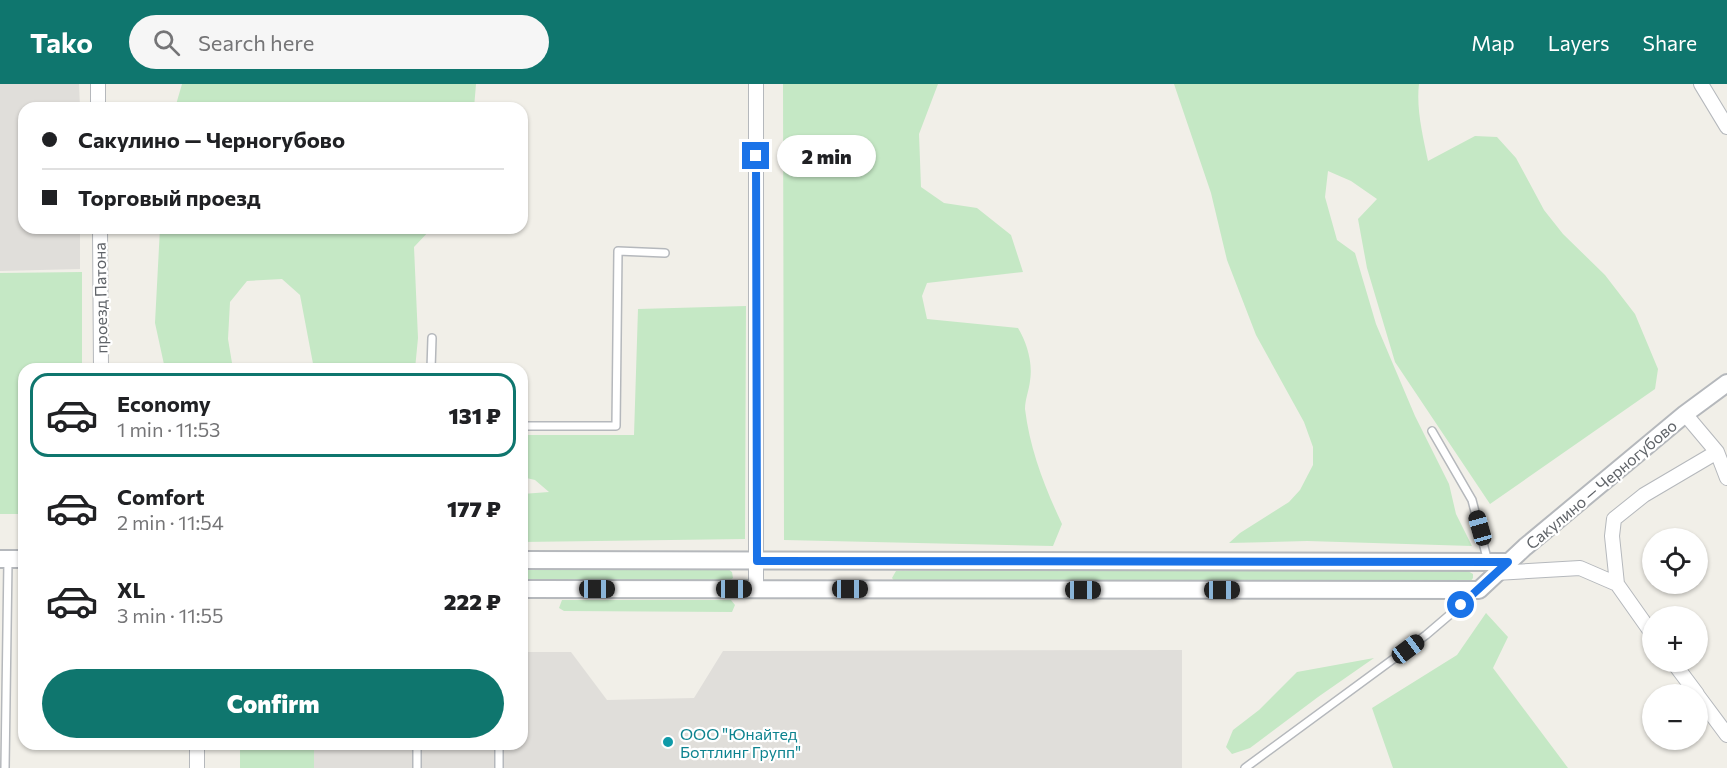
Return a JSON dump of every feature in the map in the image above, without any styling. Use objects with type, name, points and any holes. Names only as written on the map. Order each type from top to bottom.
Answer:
[{"type":"street","points":[[98,84],[98,102]]},
{"type":"street","points":[[756,84],[756,589]]},
{"type":"street","points":[[1701,84],[1727,127]]},
{"type":"street","name":"проезд Патона","points":[[100,234],[101,363]]},
{"type":"street","name":"Сакулино — Черногубово","points":[[1479,590],[1497,565],[1727,383]]},
{"type":"street","points":[[1685,414],[1718,452],[1727,478]]},
{"type":"street","points":[[1642,619],[1617,584],[1612,536],[1614,519],[1644,495],[1718,452]]},
{"type":"street","points":[[528,560],[1497,565],[1580,568],[1617,584]]},
{"type":"street","points":[[528,589],[1479,590]]},
{"type":"street","points":[[1708,710],[1727,735]]},
{"type":"street","points":[[197,750],[197,768]]},
{"type":"lane","points":[[528,426],[616,426],[618,250],[664,253]]},
{"type":"lane","points":[[431,363],[432,338]]},
{"type":"lane","points":[[1432,431],[1472,500],[1497,565]]},
{"type":"lane","points":[[5,768],[11,559]]},
{"type":"lane","points":[[1245,768],[1426,635],[1479,590]]},
{"type":"lane","points":[[417,750],[417,768]]},
{"type":"lane","points":[[499,750],[499,768]]},
{"type":"shaded area","points":[[0,84],[79,84],[80,102],[18,102],[18,234],[80,234],[80,269],[0,271]]},
{"type":"shaded area","points":[[1182,650],[1182,768],[314,768],[314,750],[528,750],[528,652],[571,652],[607,700],[694,698],[723,651]]},
{"type":"green space","points":[[182,84],[476,84],[474,102],[177,102]]},
{"type":"green space","points":[[783,84],[938,84],[919,134],[921,187],[944,203],[977,208],[1011,235],[1023,272],[927,283],[922,296],[927,319],[1018,328],[1030,360],[1031,374],[1025,409],[1030,439],[1044,483],[1062,524],[1053,546],[784,540]]},
{"type":"green space","points":[[1174,84],[1419,84],[1419,113],[1428,161],[1475,136],[1497,137],[1516,158],[1544,210],[1563,234],[1605,275],[1635,314],[1658,369],[1655,389],[1490,504],[1395,362],[1367,268],[1358,219],[1377,199],[1351,181],[1328,171],[1325,197],[1337,240],[1355,253],[1376,324],[1415,416],[1449,484],[1456,514],[1472,546],[1307,541],[1229,543],[1240,533],[1289,502],[1300,490],[1313,465],[1313,447],[1304,422],[1256,335],[1227,260],[1211,193]]},
{"type":"green space","points":[[160,234],[426,234],[414,247],[418,338],[416,363],[313,363],[300,295],[282,279],[247,281],[230,302],[228,339],[232,363],[164,363],[155,323]]},
{"type":"green space","points":[[82,272],[82,363],[18,363],[18,514],[0,514],[0,273]]},
{"type":"green space","points":[[746,306],[745,539],[528,542],[528,494],[549,492],[535,480],[528,478],[528,435],[634,435],[638,309]]},
{"type":"green space","points":[[528,568],[728,569],[732,572],[733,578],[729,581],[528,581]]},
{"type":"green space","points":[[1238,568],[1468,571],[1473,574],[1473,578],[1470,582],[897,584],[892,578],[896,571]]},
{"type":"green space","points":[[562,600],[731,600],[735,605],[732,612],[564,611],[559,608]]},
{"type":"green space","points":[[1486,613],[1508,637],[1493,668],[1568,768],[1393,768],[1372,708],[1457,655]]},
{"type":"green space","points":[[1374,658],[1250,748],[1232,754],[1226,747],[1233,730],[1259,710],[1297,672]]},
{"type":"green space","points":[[240,750],[314,750],[314,768],[240,768]]},
{"type":"place","name":"ООО \"Юнайтед Боттлинг Групп\"","points":[[668,742]]},
{"type":"route","points":[[756,156],[757,561],[1508,562],[1461,605]]}]
